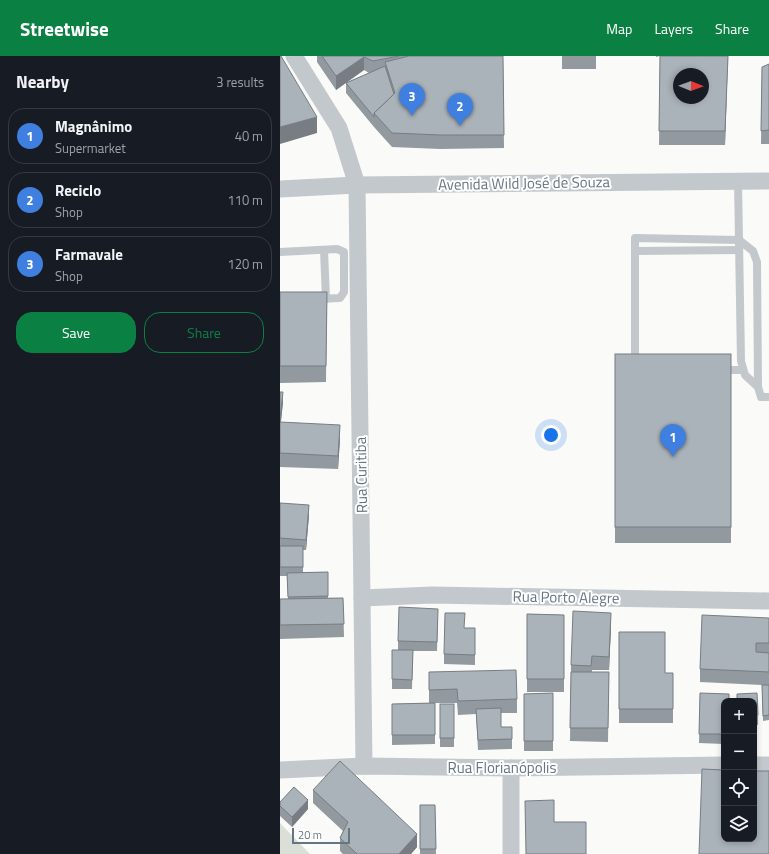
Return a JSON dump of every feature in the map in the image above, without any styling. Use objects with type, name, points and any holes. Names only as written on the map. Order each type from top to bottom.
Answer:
[{"type":"street","name":"Rua Curitiba","points":[[294,56],[339,128],[357,185],[364,766]]},
{"type":"street","name":"Avenida Wild José de Souza","points":[[280,189],[357,185],[769,181]]},
{"type":"street","name":"Rua Porto Alegre","points":[[362,598],[432,595],[769,601]]},
{"type":"street","name":"Rua Florianópolis","points":[[280,770],[364,766],[511,768],[721,765]]},
{"type":"street","points":[[757,765],[769,765]]},
{"type":"street","points":[[511,768],[511,854]]},
{"type":"lane","points":[[738,181],[740,352],[743,370],[748,379],[758,387]]},
{"type":"lane","points":[[643,371],[635,371],[635,238],[739,240],[753,251],[757,262],[758,387],[761,397],[769,397]]},
{"type":"lane","points":[[280,252],[337,249],[344,252],[344,292],[340,298],[310,299]]},
{"type":"lane","points":[[324,250],[326,299]]},
{"type":"lane","points":[[635,251],[739,250]]},
{"type":"lane","points":[[712,370],[743,370]]},
{"type":"shaded area","points":[[280,823],[307,851],[310,854],[280,854]]},
{"type":"building","points":[[281,56],[317,117],[280,127]]},
{"type":"building","points":[[322,56],[399,56],[373,61],[364,57],[336,76]]},
{"type":"building","points":[[409,56],[503,56],[504,135],[392,133],[374,113],[395,93],[385,62]]},
{"type":"building","points":[[660,56],[728,56],[725,131],[659,131]]},
{"type":"building","points":[[769,64],[769,130],[761,131],[762,67]]},
{"type":"building","points":[[385,66],[394,94],[374,113],[374,117],[346,83]]},
{"type":"building","points":[[280,292],[327,292],[326,366],[280,366]]},
{"type":"building","points":[[615,354],[731,354],[731,527],[615,527]]},
{"type":"building","points":[[280,392],[283,392],[280,419]]},
{"type":"building","points":[[280,422],[340,425],[338,456],[280,453]]},
{"type":"building","points":[[280,503],[309,505],[306,540],[280,538]]},
{"type":"building","points":[[280,546],[303,546],[303,567],[280,567]]},
{"type":"building","points":[[328,572],[328,596],[288,597],[287,573]]},
{"type":"building","points":[[343,598],[344,624],[280,625],[280,599]]},
{"type":"building","points":[[399,607],[438,609],[437,642],[398,641]]},
{"type":"building","points":[[573,611],[611,613],[609,657],[592,656],[591,666],[571,665]]},
{"type":"building","points":[[445,613],[465,613],[464,628],[475,628],[475,655],[444,654]]},
{"type":"building","points":[[527,614],[564,615],[564,679],[527,679]]},
{"type":"building","points":[[702,615],[769,618],[769,643],[756,643],[756,652],[769,653],[769,672],[700,669]]},
{"type":"building","points":[[619,632],[665,632],[665,673],[673,673],[673,709],[619,709]]},
{"type":"building","points":[[392,650],[413,650],[412,680],[392,679]]},
{"type":"building","points":[[516,670],[517,699],[458,701],[457,689],[429,690],[429,672]]},
{"type":"building","points":[[571,672],[609,672],[608,728],[570,728]]},
{"type":"building","points":[[762,685],[769,685],[769,715],[763,716]]},
{"type":"building","points":[[553,693],[553,741],[524,741],[524,694]]},
{"type":"building","points":[[700,693],[729,694],[729,698],[721,698],[721,734],[699,734]]},
{"type":"building","points":[[757,693],[758,715],[757,698],[737,698],[737,694]]},
{"type":"building","points":[[435,703],[435,735],[392,735],[392,704]]},
{"type":"building","points":[[440,704],[454,704],[454,738],[440,738]]},
{"type":"building","points":[[501,708],[501,727],[512,727],[512,739],[478,740],[476,709]]},
{"type":"building","points":[[340,761],[417,834],[399,854],[357,854],[340,838],[348,822],[313,790]]},
{"type":"building","points":[[702,769],[721,770],[721,842],[757,842],[757,771],[769,771],[769,854],[699,854]]},
{"type":"building","points":[[294,787],[308,800],[292,817],[280,806],[280,802]]},
{"type":"building","points":[[554,800],[554,822],[586,822],[586,854],[526,854],[525,801]]},
{"type":"building","points":[[420,805],[435,805],[436,849],[420,849]]},
{"type":"place","name":"Farmavale","points":[[412,116]]},
{"type":"place","name":"Reciclo","points":[[460,126]]},
{"type":"place","name":"Magnânimo","points":[[673,457]]}]
